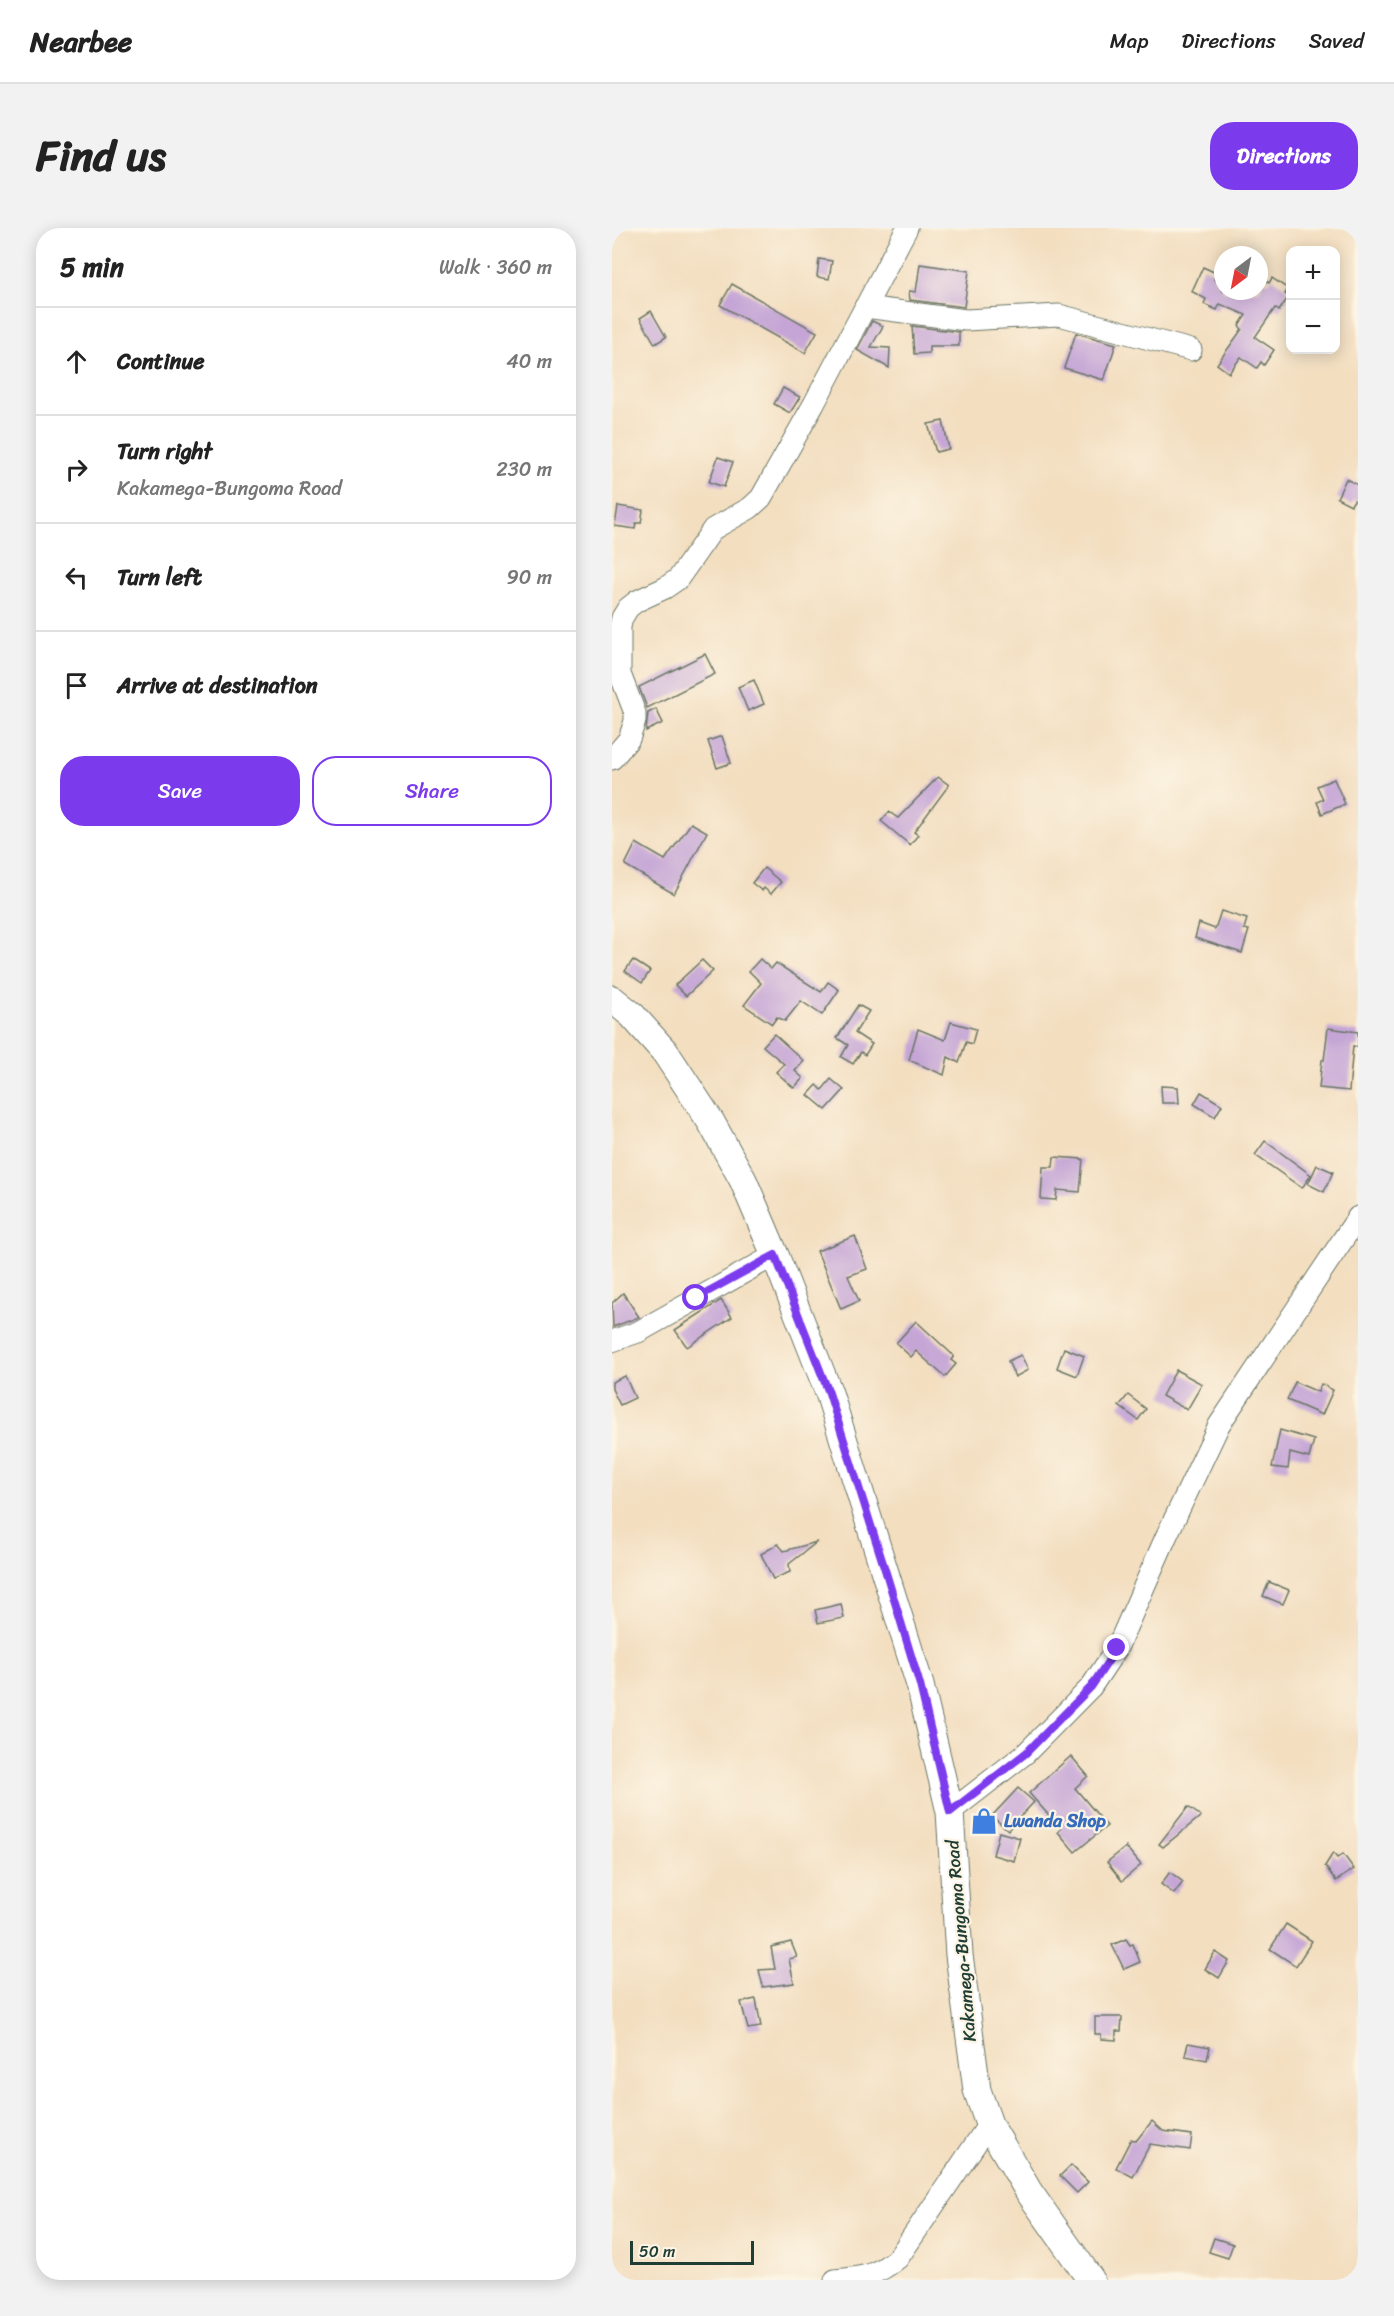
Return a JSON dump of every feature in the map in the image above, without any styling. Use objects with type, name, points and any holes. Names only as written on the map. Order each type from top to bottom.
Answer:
[{"type":"main road","name":"Kakamega-Bungoma Road","points":[[612,999],[632,1015],[665,1052],[690,1089],[743,1180],[829,1393],[920,1685],[950,1812],[959,1955],[977,2090],[989,2124],[1029,2192],[1091,2280]]},
{"type":"street","points":[[612,759],[629,739],[635,721],[635,713],[620,674],[622,618],[628,608],[678,579],[713,529],[761,498],[788,453],[907,228]]},
{"type":"street","points":[[865,307],[966,320],[1059,315],[1191,350]]},
{"type":"street","points":[[950,1812],[1026,1753],[1091,1687],[1117,1648],[1219,1425],[1358,1217]]},
{"type":"street","points":[[612,1341],[638,1332],[775,1255]]},
{"type":"street","points":[[835,2280],[862,2277],[882,2271],[898,2258],[989,2124]]},
{"type":"building","points":[[819,259],[832,261],[829,279],[817,277]]},
{"type":"building","points":[[920,264],[969,271],[964,307],[910,300],[909,291],[916,292]]},
{"type":"building","points":[[1203,267],[1214,272],[1214,300],[1268,300],[1268,282],[1272,278],[1286,288],[1286,300],[1279,311],[1275,308],[1255,337],[1274,350],[1264,365],[1261,362],[1257,368],[1241,357],[1229,373],[1217,364],[1242,329],[1239,326],[1246,315],[1220,304],[1217,310],[1204,304],[1206,299],[1192,291]]},
{"type":"building","points":[[732,284],[817,332],[805,353],[720,305]]},
{"type":"building","points":[[651,311],[666,337],[655,344],[640,318]]},
{"type":"building","points":[[872,321],[883,326],[871,347],[890,348],[889,368],[857,350]]},
{"type":"building","points":[[912,326],[959,332],[959,346],[929,346],[929,353],[914,354]]},
{"type":"building","points":[[1076,333],[1116,344],[1104,380],[1064,368]]},
{"type":"building","points":[[783,388],[800,397],[790,413],[774,404]]},
{"type":"building","points":[[943,421],[949,449],[936,452],[928,424]]},
{"type":"building","points":[[718,457],[733,462],[724,487],[709,482]]},
{"type":"building","points":[[1346,479],[1358,485],[1358,503],[1354,500],[1351,505],[1337,498]]},
{"type":"building","points":[[618,506],[643,510],[641,523],[636,523],[635,529],[615,526]]},
{"type":"building","points":[[705,654],[715,674],[647,708],[639,687]]},
{"type":"building","points":[[754,680],[764,704],[748,711],[738,687]]},
{"type":"building","points":[[656,709],[663,723],[646,731],[648,713]]},
{"type":"building","points":[[722,736],[731,763],[717,768],[708,741]]},
{"type":"building","points":[[938,777],[949,785],[914,832],[918,835],[910,845],[881,821],[889,812],[898,818]]},
{"type":"building","points":[[1334,779],[1345,804],[1322,814],[1317,802],[1323,799],[1317,786]]},
{"type":"building","points":[[691,823],[707,832],[674,894],[625,865],[636,843],[665,860]]},
{"type":"building","points":[[764,868],[781,882],[771,894],[764,888],[762,891],[752,883]]},
{"type":"building","points":[[1221,911],[1247,919],[1244,929],[1249,930],[1242,953],[1195,938],[1199,923],[1215,929]]},
{"type":"building","points":[[760,959],[771,969],[776,963],[821,992],[828,982],[839,990],[822,1015],[801,1001],[785,1021],[777,1017],[772,1024],[744,1005],[761,983],[749,971]]},
{"type":"building","points":[[633,960],[650,971],[642,983],[625,971]]},
{"type":"building","points":[[702,960],[713,971],[686,996],[675,985]]},
{"type":"building","points":[[858,1005],[869,1011],[855,1033],[872,1044],[865,1055],[861,1052],[853,1064],[841,1057],[848,1045],[837,1038]]},
{"type":"building","points":[[951,1022],[976,1029],[972,1044],[966,1042],[959,1063],[948,1057],[944,1075],[909,1060],[918,1029],[945,1040]]},
{"type":"building","points":[[1328,1028],[1358,1032],[1358,1047],[1353,1046],[1349,1091],[1319,1088]]},
{"type":"building","points":[[774,1034],[804,1061],[795,1071],[803,1078],[794,1088],[776,1072],[784,1064],[763,1046]]},
{"type":"building","points":[[831,1079],[844,1090],[826,1110],[808,1095],[817,1085],[822,1090]]},
{"type":"building","points":[[1161,1086],[1178,1087],[1179,1103],[1162,1103]]},
{"type":"building","points":[[1201,1092],[1222,1105],[1215,1117],[1194,1104]]},
{"type":"building","points":[[1265,1141],[1311,1175],[1302,1188],[1255,1155]]},
{"type":"building","points":[[1054,1157],[1083,1159],[1080,1192],[1057,1190],[1056,1200],[1041,1199],[1043,1167],[1053,1167]]},
{"type":"building","points":[[1317,1165],[1333,1172],[1324,1192],[1308,1184]]},
{"type":"building","points":[[855,1236],[867,1269],[848,1276],[859,1301],[841,1309],[817,1251]]},
{"type":"building","points":[[623,1293],[639,1317],[613,1327],[612,1303]]},
{"type":"building","points":[[721,1300],[732,1317],[687,1347],[675,1330]]},
{"type":"building","points":[[916,1321],[954,1356],[951,1360],[956,1364],[945,1377],[916,1351],[911,1357],[896,1343]]},
{"type":"building","points":[[1064,1348],[1084,1356],[1077,1376],[1057,1368]]},
{"type":"building","points":[[1021,1355],[1028,1370],[1015,1377],[1008,1361]]},
{"type":"building","points":[[1176,1370],[1202,1384],[1187,1410],[1162,1396]]},
{"type":"building","points":[[625,1376],[635,1398],[620,1405],[612,1389],[612,1382]]},
{"type":"building","points":[[1295,1382],[1318,1392],[1321,1384],[1333,1390],[1322,1415],[1287,1400]]},
{"type":"building","points":[[1128,1395],[1146,1409],[1138,1420],[1119,1406]]},
{"type":"building","points":[[1280,1430],[1314,1440],[1309,1458],[1290,1453],[1288,1469],[1272,1467]]},
{"type":"building","points":[[817,1542],[789,1564],[790,1572],[773,1579],[761,1554],[778,1544],[784,1551]]},
{"type":"building","points":[[1269,1582],[1289,1590],[1283,1604],[1263,1596]]},
{"type":"building","points":[[841,1604],[844,1618],[818,1623],[815,1610]]},
{"type":"building","points":[[1071,1756],[1088,1776],[1075,1788],[1107,1826],[1075,1852],[1058,1832],[1061,1829],[1029,1793]]},
{"type":"building","points":[[1018,1788],[1034,1802],[1008,1830],[992,1816]]},
{"type":"building","points":[[1188,1807],[1201,1816],[1163,1847],[1159,1844]]},
{"type":"building","points":[[999,1832],[1020,1838],[1014,1861],[993,1855]]},
{"type":"building","points":[[1126,1847],[1141,1865],[1122,1881],[1107,1862]]},
{"type":"building","points":[[1333,1853],[1337,1858],[1343,1854],[1354,1869],[1336,1881],[1325,1866]]},
{"type":"building","points":[[1170,1872],[1183,1882],[1174,1894],[1161,1884]]},
{"type":"building","points":[[1286,1924],[1312,1941],[1296,1966],[1270,1949]]},
{"type":"building","points":[[1126,1939],[1130,1945],[1133,1944],[1140,1962],[1124,1969],[1112,1945]]},
{"type":"building","points":[[791,1942],[797,1957],[789,1959],[794,1983],[763,1987],[759,1970],[775,1969],[771,1947]]},
{"type":"building","points":[[1215,1952],[1229,1961],[1219,1978],[1205,1969]]},
{"type":"building","points":[[756,1999],[761,2027],[748,2029],[741,2002]]},
{"type":"building","points":[[1095,2017],[1122,2017],[1121,2031],[1116,2031],[1116,2040],[1101,2039],[1101,2034],[1095,2034]]},
{"type":"building","points":[[1188,2043],[1210,2047],[1207,2060],[1185,2056]]},
{"type":"building","points":[[1152,2121],[1163,2131],[1192,2135],[1190,2150],[1150,2144],[1133,2177],[1116,2168],[1131,2139],[1136,2141]]},
{"type":"building","points":[[1071,2165],[1088,2182],[1077,2193],[1060,2176]]},
{"type":"building","points":[[1214,2238],[1233,2244],[1228,2258],[1209,2252]]},
{"type":"place","name":"Lwanda Shop","points":[[984,1821]]},
{"type":"route","points":[[696,1298],[775,1255],[829,1393],[887,1576],[920,1685],[950,1812],[1026,1753],[1091,1687],[1117,1648]]}]
